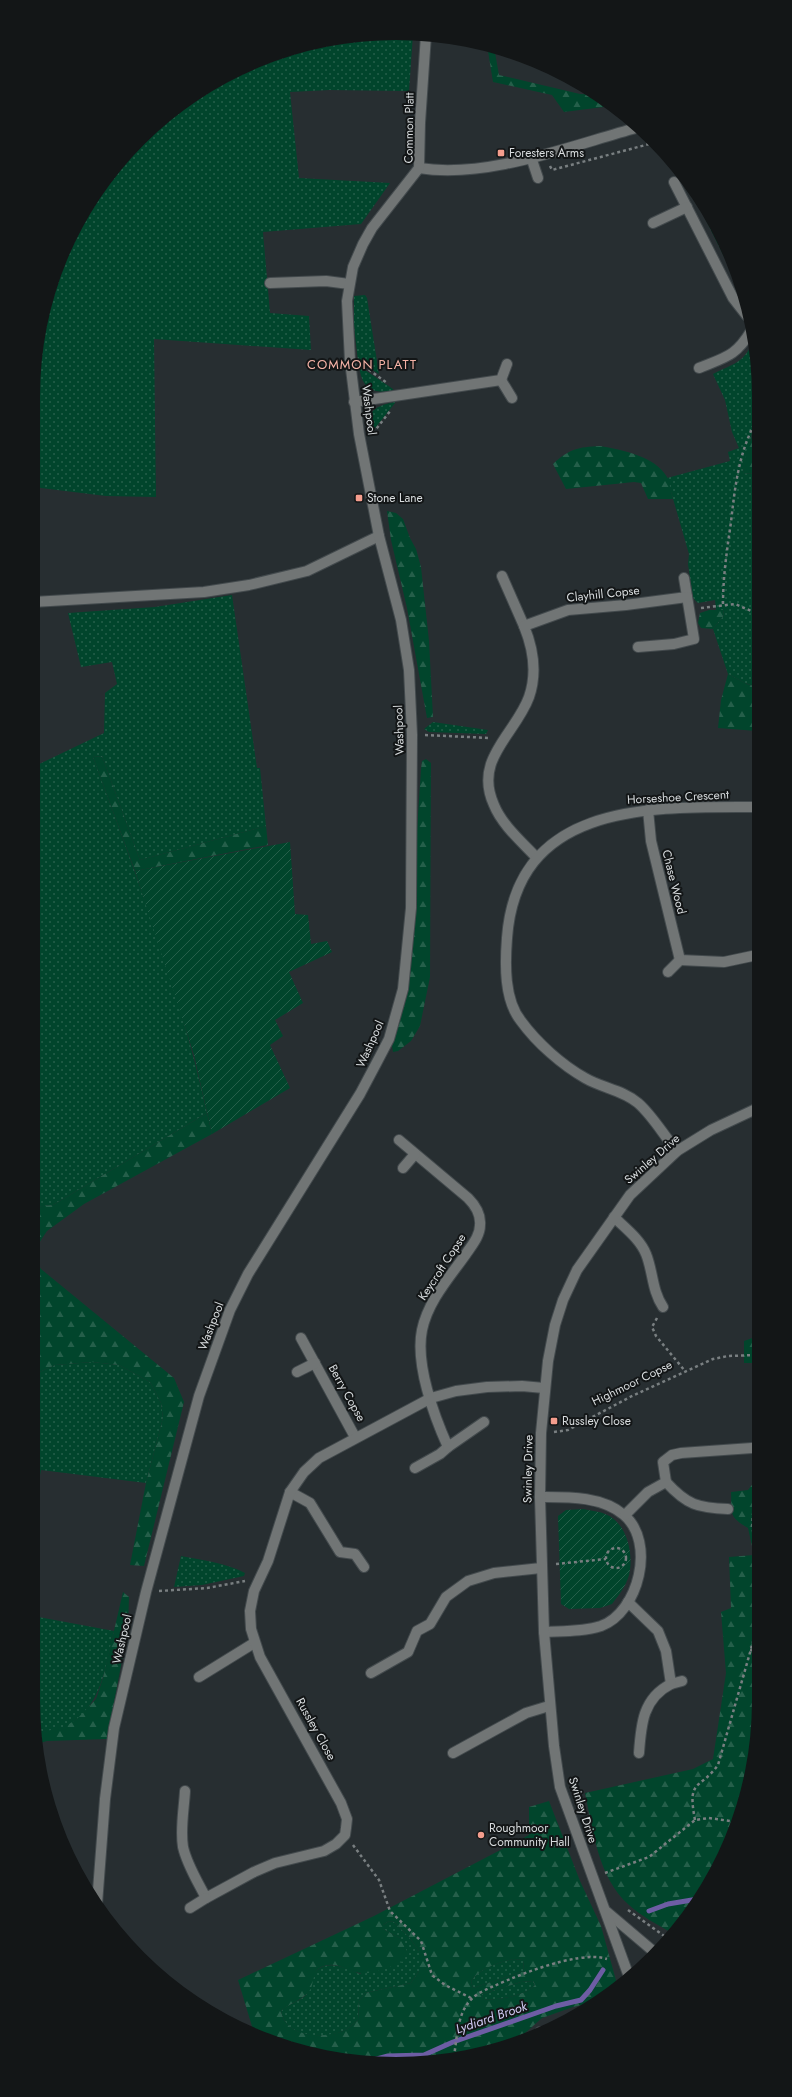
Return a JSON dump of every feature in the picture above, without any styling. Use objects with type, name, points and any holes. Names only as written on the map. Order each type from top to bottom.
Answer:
[{"type":"street","name":"Common Platt","points":[[426,42],[420,123],[419,168],[453,171],[471,170],[531,157],[632,129]]},
{"type":"street","points":[[531,157],[538,178]]},
{"type":"street","name":"Washpool","points":[[98,1895],[105,1807],[114,1728],[146,1592],[199,1396],[230,1310],[248,1274],[281,1218],[360,1094],[389,1039],[398,1012],[407,965],[411,908],[412,735],[406,647],[396,596],[379,536],[358,434],[354,402],[347,301],[349,284],[358,254],[372,228],[419,168]]},
{"type":"street","points":[[674,182],[733,298],[741,308]]},
{"type":"street","points":[[653,223],[687,208]]},
{"type":"street","points":[[270,283],[326,281],[349,284]]},
{"type":"street","points":[[699,368],[733,354],[740,349],[747,338]]},
{"type":"street","points":[[506,364],[501,380],[512,398]]},
{"type":"street","points":[[354,402],[501,380]]},
{"type":"street","points":[[40,602],[204,592],[249,585],[307,571],[379,536]]},
{"type":"street","points":[[502,576],[524,626],[532,653],[533,683],[525,705],[493,757],[490,771],[492,799],[498,812],[536,858]]},
{"type":"street","points":[[638,647],[674,644],[694,639],[684,578]]},
{"type":"street","name":"Clayhill Copse","points":[[524,626],[568,610],[626,605],[687,597]]},
{"type":"street","name":"Horseshoe Crescent","points":[[677,1151],[638,1103],[623,1094],[585,1078],[575,1071],[538,1041],[515,1014],[508,987],[508,918],[518,886],[526,871],[536,858],[556,840],[576,829],[622,814],[648,810],[752,807]]},
{"type":"street","name":"Chase Wood","points":[[648,810],[651,841],[680,960]]},
{"type":"street","points":[[668,972],[680,960],[724,962],[752,956]]},
{"type":"street","name":"Swinley Drive","points":[[627,1972],[607,1912],[560,1787],[549,1706],[541,1568],[540,1497],[544,1388],[555,1325],[563,1300],[577,1270],[630,1195],[677,1151],[711,1130],[752,1111]]},
{"type":"street","name":"Keycroft Copse","points":[[399,1140],[468,1198],[476,1208],[480,1224],[475,1240],[437,1294],[424,1322],[421,1338],[421,1356],[436,1421],[448,1447]]},
{"type":"street","points":[[403,1168],[415,1154]]},
{"type":"street","points":[[614,1217],[641,1245],[646,1253],[657,1296],[663,1307]]},
{"type":"street","name":"Berry Copse","points":[[301,1338],[356,1437]]},
{"type":"street","name":"Berry Copse","points":[[297,1372],[315,1363]]},
{"type":"street","name":"Russley Close","points":[[345,1835],[347,1819],[341,1803],[254,1643],[251,1629],[250,1611],[254,1592],[268,1561],[290,1492],[304,1472],[319,1458],[431,1398],[456,1391],[487,1387],[522,1386],[544,1388]]},
{"type":"street","points":[[415,1468],[440,1454],[484,1422]]},
{"type":"street","points":[[728,1509],[699,1506],[682,1499],[666,1482],[662,1462],[672,1455],[682,1453],[752,1448]]},
{"type":"street","points":[[625,1515],[648,1492],[666,1482]]},
{"type":"street","points":[[290,1492],[310,1503],[340,1552],[355,1554],[364,1567]]},
{"type":"street","points":[[540,1497],[566,1497],[592,1500],[609,1506],[625,1515],[636,1532],[641,1555],[639,1579],[628,1602],[611,1620],[602,1626],[582,1630],[544,1632]]},
{"type":"street","points":[[371,1673],[408,1652],[417,1631],[430,1624],[446,1597],[468,1581],[494,1573],[541,1568]]},
{"type":"street","points":[[628,1602],[658,1631],[666,1651],[672,1684]]},
{"type":"street","points":[[200,1677],[254,1643]]},
{"type":"street","points":[[640,1753],[642,1719],[654,1694],[672,1684],[682,1681]]},
{"type":"street","points":[[452,1753],[526,1713],[549,1706]]},
{"type":"street","points":[[185,1791],[182,1836],[183,1847],[187,1860],[206,1898]]},
{"type":"street","points":[[190,1908],[254,1872],[275,1863],[324,1851],[336,1844],[345,1835]]},
{"type":"street","name":"Swinley Drive","points":[[607,1912],[651,1950]]},
{"type":"path","points":[[545,153],[552,170],[648,144]]},
{"type":"path","points":[[723,604],[724,566],[738,472],[745,442],[752,429]]},
{"type":"path","points":[[689,609],[723,604],[735,604],[752,611]]},
{"type":"path","points":[[412,735],[493,738],[502,741]]},
{"type":"path","name":"Highmoor Copse","points":[[550,1432],[568,1430],[609,1407],[685,1371],[656,1336],[652,1327],[663,1307]]},
{"type":"path","points":[[685,1371],[722,1357],[752,1355]]},
{"type":"path","points":[[616,1548],[624,1551],[626,1557],[623,1565],[617,1568],[611,1566],[606,1559],[608,1551],[616,1548]]},
{"type":"path","points":[[554,1557],[554,1564],[606,1559]]},
{"type":"path","points":[[146,1592],[207,1588],[260,1578]]},
{"type":"path","points":[[695,1820],[692,1799],[694,1790],[697,1784],[714,1771],[718,1765],[752,1644]]},
{"type":"path","points":[[593,1877],[649,1857],[695,1820],[709,1818],[731,1821]]},
{"type":"path","points":[[345,1835],[378,1880],[390,1911],[421,1941],[432,1975],[445,1985],[471,1998]]},
{"type":"path","points":[[627,1909],[664,1936]]},
{"type":"path","points":[[640,1941],[652,1928]]},
{"type":"path","points":[[455,2052],[459,2024],[465,2004],[471,1998],[492,1987],[556,1963],[598,1956],[612,1960],[618,1965],[623,1960]]},
{"type":"green space","points":[[373,41],[413,41],[409,91],[329,90],[290,92],[299,178],[390,183],[361,224],[263,232],[270,313],[309,316],[311,350],[154,339],[156,497],[106,496],[40,488],[41,373],[47,327],[52,304],[67,260],[100,198],[128,161],[161,128],[198,100],[239,77],[282,59],[327,47]]},
{"type":"green space","points":[[488,52],[495,54],[499,75],[584,94],[603,107],[564,112],[552,95],[493,82]]},
{"type":"green space","points":[[365,295],[367,298],[379,374],[358,361],[354,326],[354,296]]},
{"type":"green space","points":[[749,350],[752,396],[752,433],[743,473],[752,474],[752,685],[728,674],[713,629],[724,615],[723,610],[716,610],[715,600],[698,603],[693,598],[688,564],[689,554],[667,478],[730,461],[728,452],[739,448],[732,432],[725,400],[713,374],[742,359]]},
{"type":"green space","points":[[359,366],[393,389],[393,391],[385,392],[369,388],[362,380]]},
{"type":"green space","points":[[395,402],[368,437],[368,422],[372,412],[381,406]]},
{"type":"green space","points":[[752,436],[752,474],[743,473],[746,452]]},
{"type":"green space","points":[[600,446],[628,452],[655,464],[667,477],[673,499],[648,499],[641,483],[634,482],[566,489],[553,464],[564,455],[574,450]]},
{"type":"green space","points":[[387,511],[396,513],[403,519],[416,549],[421,567],[429,641],[433,717],[427,718],[407,608],[391,540]]},
{"type":"green space","points":[[232,595],[257,768],[260,768],[266,826],[140,860],[102,756],[93,757],[156,933],[184,1022],[207,1113],[53,1205],[40,1206],[40,764],[104,733],[105,693],[117,684],[112,662],[81,667],[68,613],[155,607]]},
{"type":"green space","points":[[709,610],[723,610],[724,615],[713,629],[701,628],[698,623],[700,613]]},
{"type":"green space","points":[[728,674],[752,686],[752,731],[718,728],[721,700]]},
{"type":"green space","points":[[433,722],[488,730],[486,734],[429,732],[424,729]]},
{"type":"green space","points":[[102,756],[140,860],[266,826],[268,845],[135,871],[93,757]]},
{"type":"green space","points":[[426,759],[431,763],[430,977],[420,1026],[411,1041],[398,1051],[393,1052],[392,1046],[407,992],[411,963],[416,906],[416,846],[421,769],[422,761]]},
{"type":"green space","points":[[290,842],[295,914],[308,915],[311,944],[327,941],[332,952],[289,972],[303,1003],[275,1020],[283,1036],[270,1045],[290,1088],[212,1134],[194,1055],[135,871]]},
{"type":"green space","points":[[207,1113],[212,1134],[84,1204],[47,1231],[40,1242],[40,1206],[53,1205]]},
{"type":"green space","points":[[40,1267],[174,1378],[184,1402],[144,1566],[130,1565],[146,1483],[163,1418],[161,1403],[150,1382],[119,1365],[92,1362],[55,1365],[40,1372]]},
{"type":"green space","points":[[752,1338],[752,1363],[744,1363],[744,1341]]},
{"type":"green space","points":[[92,1362],[119,1365],[150,1382],[161,1403],[163,1418],[146,1483],[41,1470],[40,1475],[40,1372],[55,1365]]},
{"type":"green space","points":[[752,1485],[752,1546],[748,1528],[737,1520],[732,1514],[731,1492],[748,1490]]},
{"type":"green space","points":[[584,1509],[600,1512],[613,1518],[624,1531],[629,1549],[629,1575],[620,1594],[612,1604],[600,1608],[569,1609],[561,1604],[558,1516],[566,1510]]},
{"type":"green space","points":[[752,1555],[752,1701],[749,1747],[740,1793],[725,1837],[692,1899],[668,1931],[629,1905],[610,1881],[598,1853],[585,1793],[693,1769],[713,1759],[726,1673],[721,1612],[731,1608],[729,1557]]},
{"type":"green space","points":[[181,1556],[222,1564],[245,1573],[244,1576],[202,1585],[174,1587]]},
{"type":"green space","points":[[123,1592],[129,1597],[128,1629],[107,1739],[43,1742],[42,1732],[64,1727],[77,1719],[96,1699],[103,1678]]},
{"type":"green space","points":[[40,1617],[114,1631],[104,1673],[94,1698],[87,1709],[77,1719],[65,1727],[42,1732],[40,1701]]},
{"type":"green space","points":[[549,1801],[580,1881],[601,1926],[616,1981],[594,1997],[580,2005],[542,2018],[526,2032],[510,2038],[465,2050],[419,2056],[373,2056],[327,2050],[304,2045],[252,2026],[238,1980],[374,1916],[529,1835],[529,1807]],"holes":[[[389,1921],[394,1922],[409,1937],[419,1951],[419,1971],[411,1983],[365,1993],[359,2001],[358,2020],[343,2031],[334,2034],[315,2035],[297,2031],[289,2026],[284,2020],[281,2011],[309,1992],[316,1971],[321,1967],[336,1965],[355,1972],[371,1973],[383,1970],[404,1961],[407,1951],[400,1938],[383,1929],[383,1925]],[[513,1959],[523,1960],[524,1971],[473,1988],[471,1981],[484,1969]],[[533,1981],[535,1985],[526,1992],[495,1999],[483,1999],[482,1994],[521,1982]]]},
{"type":"green space","points":[[389,1921],[394,1922],[409,1937],[419,1951],[419,1971],[411,1983],[365,1993],[359,2001],[358,2020],[343,2031],[334,2034],[315,2035],[297,2031],[289,2026],[284,2020],[281,2011],[307,1994],[315,1972],[320,1968],[326,1965],[340,1966],[360,1974],[400,1938],[383,1929],[383,1925]]},
{"type":"green space","points":[[513,1959],[523,1960],[524,1971],[473,1988],[471,1981],[484,1969]]},
{"type":"green space","points":[[533,1981],[535,1985],[526,1992],[503,1998],[483,1999],[482,1994],[521,1982]]},
{"type":"waterway","name":"Lydiard Brook","points":[[649,1911],[668,1904],[691,1900]]},
{"type":"waterway","name":"Lydiard Brook","points":[[386,2057],[424,2055],[453,2042],[556,2006],[581,2000],[590,1990],[603,1970]]},
{"type":"place","name":"Foresters Arms","points":[[501,153]]},
{"type":"place","name":"Stone Lane","points":[[359,498]]},
{"type":"place","name":"Russley Close","points":[[554,1421]]},
{"type":"place","name":"Roughmoor Community Hall","points":[[481,1835]]},
{"type":"district","name":"COMMON PLATT","points":[[362,364]]}]
